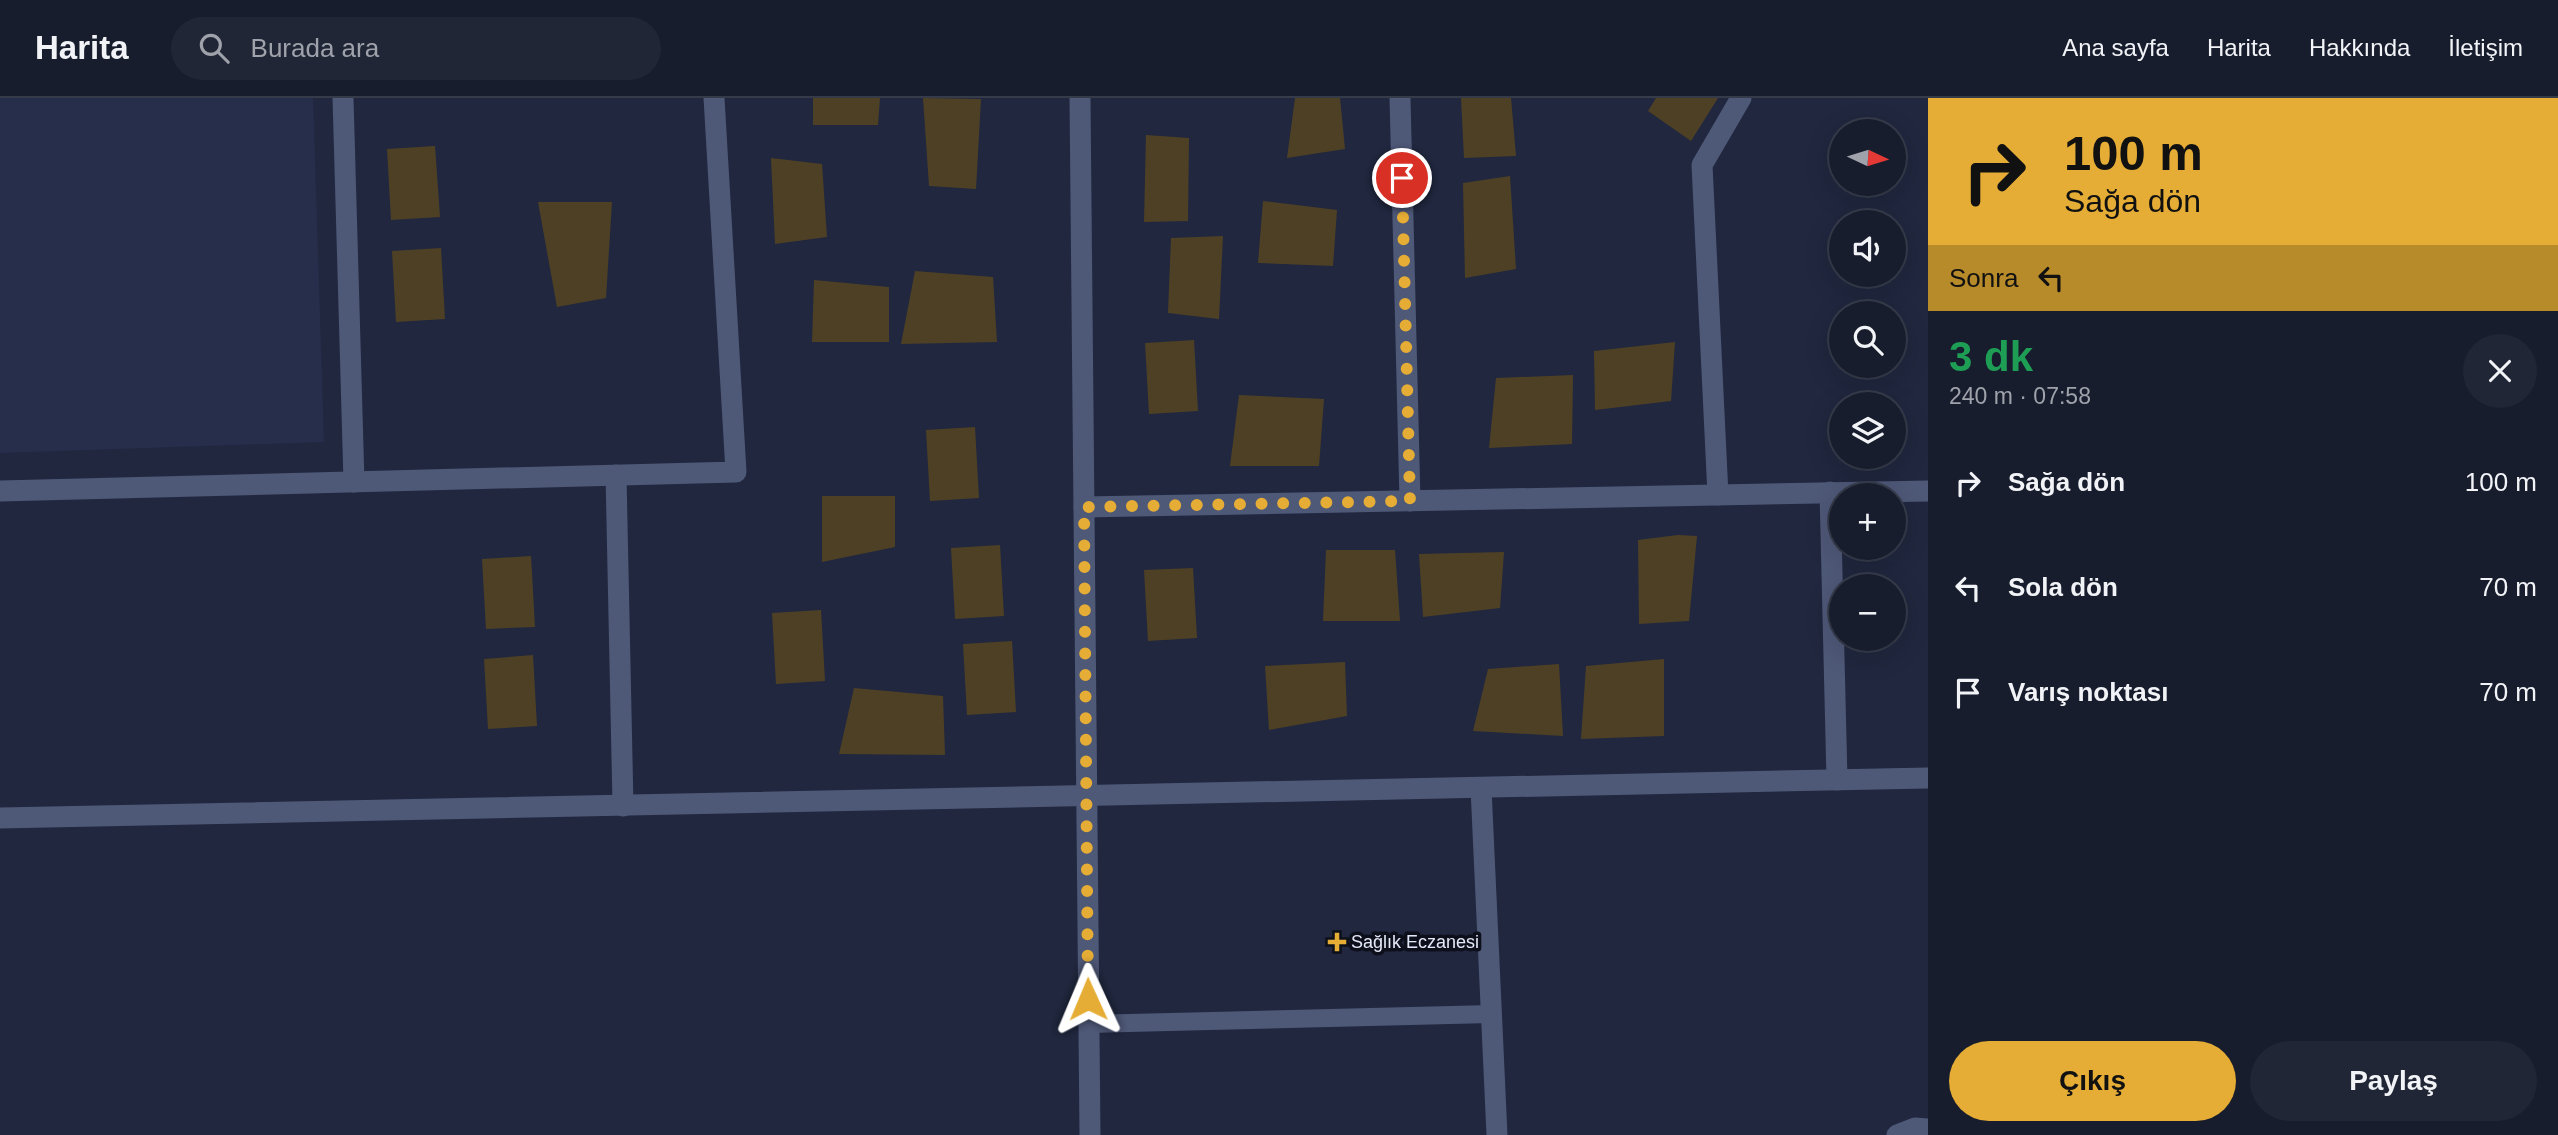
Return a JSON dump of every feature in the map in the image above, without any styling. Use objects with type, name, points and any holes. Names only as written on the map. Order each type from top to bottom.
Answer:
[{"type":"street","points":[[343,98],[354,482]]},
{"type":"street","points":[[0,491],[736,472],[714,98]]},
{"type":"street","points":[[1080,98],[1090,1135]]},
{"type":"street","points":[[1399,98],[1410,501]]},
{"type":"street","points":[[1718,495],[1702,165],[1741,98]]},
{"type":"street","points":[[616,475],[623,806]]},
{"type":"street","points":[[1906,491],[1928,491]]},
{"type":"street","points":[[1084,507],[1829,492]]},
{"type":"street","points":[[1832,560],[1837,780]]},
{"type":"street","points":[[0,818],[1928,778]]},
{"type":"street","points":[[1481,788],[1497,1135]]},
{"type":"street","points":[[1897,1135],[1915,1128],[1928,1129]]},
{"type":"lane","points":[[1088,1024],[1492,1014]]},
{"type":"shaded area","points":[[0,98],[313,98],[324,442],[0,453]]},
{"type":"building","points":[[813,98],[880,98],[878,125],[813,125]]},
{"type":"building","points":[[923,98],[981,99],[976,189],[929,186]]},
{"type":"building","points":[[1295,98],[1340,98],[1345,149],[1287,158]]},
{"type":"building","points":[[1461,98],[1511,98],[1516,156],[1464,158]]},
{"type":"building","points":[[1656,98],[1718,98],[1691,141],[1648,111]]},
{"type":"building","points":[[1146,135],[1189,138],[1188,221],[1144,222]]},
{"type":"building","points":[[435,146],[440,217],[391,220],[387,149]]},
{"type":"building","points":[[771,158],[822,164],[827,237],[775,244]]},
{"type":"building","points":[[1510,176],[1516,269],[1465,278],[1463,183]]},
{"type":"building","points":[[1263,201],[1337,210],[1333,266],[1258,263]]},
{"type":"building","points":[[538,202],[612,202],[606,298],[557,307]]},
{"type":"building","points":[[1223,236],[1219,319],[1168,313],[1171,238]]},
{"type":"building","points":[[441,248],[445,319],[396,322],[392,251]]},
{"type":"building","points":[[915,271],[993,277],[997,342],[901,344]]},
{"type":"building","points":[[814,280],[889,287],[889,342],[812,342]]},
{"type":"building","points":[[1194,340],[1198,411],[1149,414],[1145,343]]},
{"type":"building","points":[[1675,342],[1671,401],[1595,410],[1594,351]]},
{"type":"building","points":[[1573,375],[1572,444],[1489,448],[1496,378]]},
{"type":"building","points":[[1239,395],[1324,399],[1319,466],[1230,466]]},
{"type":"building","points":[[975,427],[979,498],[930,501],[926,430]]},
{"type":"building","points":[[822,496],[895,496],[895,547],[822,562]]},
{"type":"building","points":[[1678,535],[1697,536],[1689,621],[1639,624],[1638,540]]},
{"type":"building","points":[[1000,545],[1004,616],[955,619],[951,548]]},
{"type":"building","points":[[1326,550],[1395,550],[1400,621],[1323,621]]},
{"type":"building","points":[[1504,552],[1500,608],[1423,617],[1419,554]]},
{"type":"building","points":[[531,556],[535,627],[486,629],[482,559]]},
{"type":"building","points":[[1193,568],[1197,638],[1148,641],[1144,570]]},
{"type":"building","points":[[821,610],[825,681],[776,684],[772,613]]},
{"type":"building","points":[[1012,641],[1016,712],[967,715],[963,644]]},
{"type":"building","points":[[533,655],[537,726],[488,729],[484,659]]},
{"type":"building","points":[[1664,659],[1664,736],[1581,739],[1586,666]]},
{"type":"building","points":[[1345,662],[1347,716],[1269,730],[1265,666]]},
{"type":"building","points":[[1559,664],[1563,736],[1473,731],[1488,669]]},
{"type":"building","points":[[854,688],[943,696],[945,755],[839,754]]},
{"type":"place","name":"Sağlık Eczanesi","points":[[1337,942]]},
{"type":"route","points":[[1088,999],[1084,507],[1410,501],[1402,178]]}]
